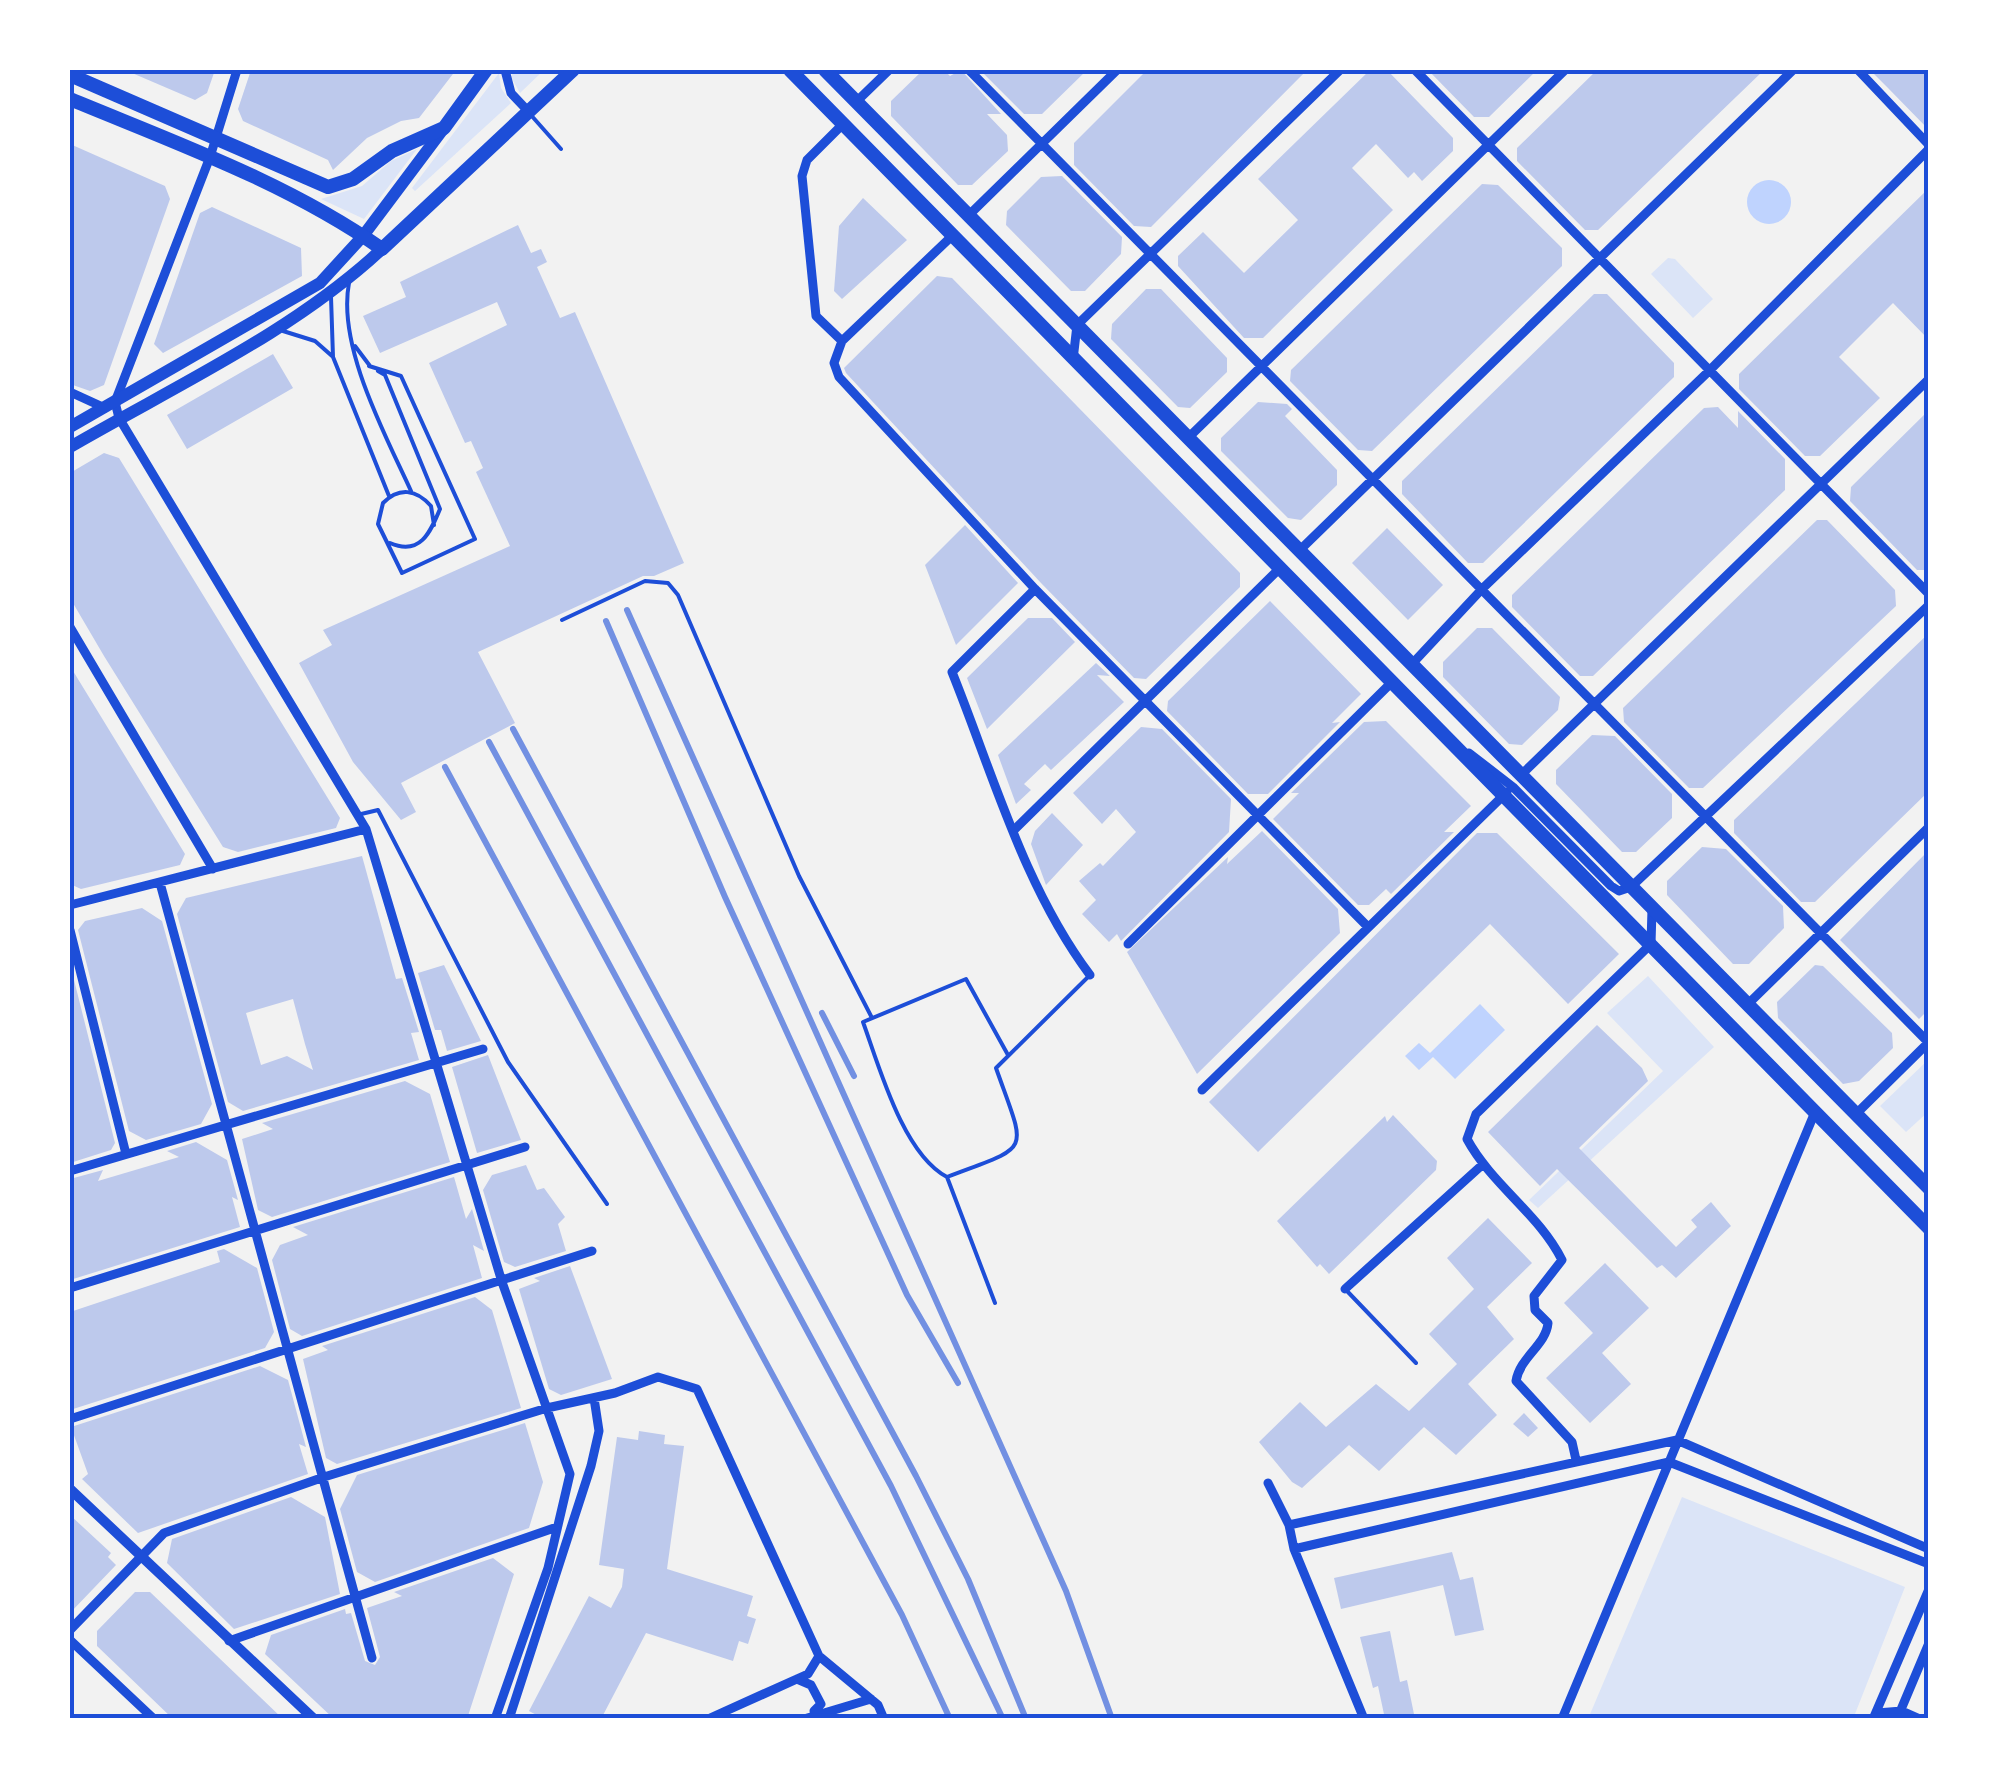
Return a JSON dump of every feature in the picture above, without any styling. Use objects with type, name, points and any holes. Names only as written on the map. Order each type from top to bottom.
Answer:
[{"type":"main road","points":[[70,428],[296,298],[334,270],[486,70]]},
{"type":"main road","points":[[70,447],[350,281],[573,70]]},
{"type":"main road","points":[[790,70],[1431,723],[1512,786],[1630,888],[1929,1188]]},
{"type":"main road","points":[[824,70],[1412,664],[1512,786],[1651,944],[1929,1228]]},
{"type":"main road","points":[[70,75],[328,187],[353,180],[392,151],[444,128]]},
{"type":"main road","points":[[70,99],[210,157],[342,220],[382,249]]},
{"type":"street","points":[[110,405],[210,157],[237,70]]},
{"type":"street","points":[[505,70],[511,93],[527,110]]},
{"type":"street","points":[[856,102],[889,70]]},
{"type":"street","points":[[969,70],[1929,1042],[1856,1114]]},
{"type":"street","points":[[969,215],[1117,70]]},
{"type":"street","points":[[1073,360],[1077,324],[1340,70]]},
{"type":"street","points":[[1415,70],[1929,594]]},
{"type":"street","points":[[1188,437],[1565,70]]},
{"type":"street","points":[[1301,550],[1793,70]]},
{"type":"street","points":[[1412,664],[1482,589],[1709,371],[1929,147],[1858,70]]},
{"type":"street","points":[[842,341],[816,316],[802,176],[807,160],[843,124]]},
{"type":"street","points":[[952,236],[842,341],[834,363],[839,377],[1036,590],[1368,927]]},
{"type":"street","points":[[1202,1090],[1594,702],[1929,379]]},
{"type":"street","points":[[70,392],[110,405],[119,418],[366,829],[439,1060],[502,1282],[570,1474],[548,1568],[495,1719]]},
{"type":"street","points":[[1014,828],[1279,569]]},
{"type":"street","points":[[1036,590],[952,672],[1061,936],[1090,975]]},
{"type":"street","points":[[1630,888],[1929,604]]},
{"type":"street","points":[[70,628],[213,869]]},
{"type":"street","points":[[1128,944],[1391,683]]},
{"type":"street","points":[[1748,1005],[1929,827]]},
{"type":"street","points":[[70,905],[366,829]]},
{"type":"street","points":[[160,883],[372,1658]]},
{"type":"street","points":[[1576,1460],[1572,1442],[1516,1381],[1518,1366],[1547,1335],[1548,1323],[1535,1310],[1534,1296],[1562,1260],[1554,1242],[1482,1166],[1467,1139],[1476,1114],[1651,944],[1652,909]]},
{"type":"street","points":[[70,930],[126,1154]]},
{"type":"street","points":[[70,1171],[483,1049]]},
{"type":"street","points":[[1562,1719],[1815,1112]]},
{"type":"street","points":[[70,1288],[525,1147]]},
{"type":"street","points":[[1344,1289],[1482,1166]]},
{"type":"street","points":[[70,1419],[592,1251]]},
{"type":"street","points":[[70,1630],[164,1533],[324,1477],[658,1376],[697,1389],[818,1656],[871,1699],[884,1719]]},
{"type":"street","points":[[509,1719],[591,1466],[599,1431],[594,1398]]},
{"type":"street","points":[[1290,1525],[1677,1440],[1929,1549]]},
{"type":"street","points":[[1294,1549],[1670,1462],[1929,1564]]},
{"type":"street","points":[[1268,1483],[1290,1525],[1294,1549],[1364,1719]]},
{"type":"street","points":[[70,1489],[314,1719]]},
{"type":"street","points":[[229,1641],[556,1527]]},
{"type":"street","points":[[1920,1719],[1875,1716],[1929,1589]]},
{"type":"street","points":[[70,1640],[154,1719]]},
{"type":"street","points":[[1900,1715],[1929,1643]]},
{"type":"street","points":[[708,1719],[808,1674],[818,1656]]},
{"type":"street","points":[[797,1679],[812,1685],[821,1704],[806,1718]]},
{"type":"street","points":[[806,1718],[871,1699]]},
{"type":"lane","points":[[527,110],[561,149]]},
{"type":"lane","points":[[334,270],[333,357],[389,496]]},
{"type":"lane","points":[[350,281],[346,303],[370,401],[411,492],[430,506],[434,525]]},
{"type":"lane","points":[[274,328],[316,341],[333,357]]},
{"type":"lane","points":[[355,346],[369,366],[385,376],[440,509],[419,545],[404,548],[386,540]]},
{"type":"lane","points":[[369,366],[401,376],[474,538],[402,573],[378,524],[378,512],[389,496],[411,492]]},
{"type":"lane","points":[[562,620],[646,582],[668,583],[678,595],[799,876],[872,1018]]},
{"type":"lane","points":[[358,814],[378,810],[508,1062],[607,1204]]},
{"type":"lane","points":[[947,1177],[1011,1154],[1018,1142],[996,1068],[1090,975]]},
{"type":"lane","points":[[995,1303],[947,1177],[937,1172],[902,1125],[863,1022],[966,978],[1008,1055]]},
{"type":"lane","points":[[1344,1289],[1416,1363]]},
{"type":"shaded area","points":[[514,70],[544,70],[520,93],[511,77]]},
{"type":"shaded area","points":[[499,73],[501,88],[511,103],[415,191],[412,188]]},
{"type":"shaded area","points":[[417,149],[364,219],[321,199],[362,186],[391,161]]},
{"type":"shaded area","points":[[1668,258],[1675,259],[1713,299],[1693,318],[1651,274]]},
{"type":"shaded area","points":[[1648,976],[1714,1047],[1538,1208],[1529,1200],[1663,1071],[1607,1013]]},
{"type":"shaded area","points":[[1929,1059],[1929,1111],[1906,1132],[1880,1106]]},
{"type":"shaded area","points":[[1682,1497],[1905,1587],[1853,1719],[1588,1719]]},
{"type":"water","points":[[1769,180],[1785,186],[1791,202],[1785,218],[1769,224],[1753,218],[1747,202],[1753,186]]},
{"type":"water","points":[[1480,1004],[1505,1030],[1455,1079],[1433,1057],[1419,1070],[1405,1056],[1419,1043],[1430,1053]]},
{"type":"building","points":[[125,70],[215,70],[207,93],[195,100]]},
{"type":"building","points":[[251,70],[456,70],[419,118],[401,121],[367,138],[333,170],[328,160],[243,121],[238,109]]},
{"type":"building","points":[[923,70],[944,70],[950,76],[961,70],[1001,114],[987,114],[1007,135],[1008,151],[972,185],[958,185],[891,116],[891,101]]},
{"type":"building","points":[[980,70],[1087,70],[1042,114],[1024,114]]},
{"type":"building","points":[[1147,70],[1307,70],[1151,227],[1134,226],[1074,165],[1074,143]]},
{"type":"building","points":[[1370,70],[1387,70],[1453,138],[1453,151],[1422,181],[1414,172],[1408,178],[1376,144],[1352,168],[1393,210],[1263,338],[1244,338],[1178,266],[1178,256],[1203,232],[1244,273],[1298,220],[1258,179]]},
{"type":"building","points":[[1428,70],[1537,70],[1489,117],[1474,117]]},
{"type":"building","points":[[1597,70],[1764,70],[1598,230],[1585,230],[1517,161],[1517,148]]},
{"type":"building","points":[[1870,70],[1929,70],[1929,130],[1888,88]]},
{"type":"building","points":[[70,144],[165,186],[170,199],[104,385],[90,391],[70,384]]},
{"type":"building","points":[[1062,176],[1122,237],[1121,254],[1085,291],[1071,291],[1006,225],[1007,211],[1041,177]]},
{"type":"building","points":[[1482,184],[1498,185],[1562,248],[1562,266],[1372,451],[1358,450],[1290,381],[1291,370]]},
{"type":"building","points":[[1929,188],[1929,340],[1893,303],[1839,357],[1880,398],[1820,456],[1805,456],[1739,389],[1739,374]]},
{"type":"building","points":[[863,198],[907,240],[842,299],[834,291],[839,226]]},
{"type":"building","points":[[212,207],[301,248],[302,276],[163,353],[154,344],[200,213]]},
{"type":"building","points":[[518,225],[531,253],[541,249],[547,262],[537,267],[560,318],[575,312],[684,563],[654,576],[643,576],[478,652],[515,723],[401,783],[416,812],[401,820],[353,762],[299,663],[332,645],[323,630],[510,546],[476,472],[483,468],[471,441],[465,443],[429,363],[507,325],[497,302],[380,353],[363,316],[406,297],[400,282]]},
{"type":"building","points":[[937,276],[952,278],[1240,573],[1240,587],[1146,679],[1134,678],[846,373],[844,368]]},
{"type":"building","points":[[1146,289],[1161,289],[1227,358],[1227,372],[1190,408],[1178,407],[1111,339],[1112,324]]},
{"type":"building","points":[[1594,294],[1607,294],[1674,363],[1674,377],[1483,563],[1468,563],[1402,494],[1402,481]]},
{"type":"building","points":[[273,354],[293,388],[187,449],[167,415]]},
{"type":"building","points":[[1258,402],[1287,404],[1292,409],[1285,416],[1337,470],[1337,485],[1301,520],[1288,518],[1221,451],[1221,438]]},
{"type":"building","points":[[1718,407],[1738,428],[1738,411],[1785,459],[1785,490],[1593,676],[1580,676],[1512,607],[1512,595],[1704,408]]},
{"type":"building","points":[[1929,410],[1929,570],[1917,570],[1850,501],[1851,487]]},
{"type":"building","points":[[104,453],[119,458],[340,818],[336,828],[238,852],[223,847],[104,656],[70,598],[70,473]]},
{"type":"building","points":[[1817,520],[1827,520],[1895,590],[1896,606],[1703,788],[1689,788],[1624,722],[1623,708]]},
{"type":"building","points":[[965,525],[1018,583],[956,645],[925,565]]},
{"type":"building","points":[[1387,528],[1443,585],[1408,620],[1352,563]]},
{"type":"building","points":[[1270,601],[1361,694],[1332,723],[1340,722],[1268,794],[1248,794],[1167,711],[1168,701]]},
{"type":"building","points":[[1028,618],[1052,618],[1075,642],[987,729],[967,678]]},
{"type":"building","points":[[1477,628],[1492,628],[1560,697],[1558,710],[1522,745],[1509,744],[1443,677],[1443,662]]},
{"type":"building","points":[[1929,633],[1929,791],[1815,902],[1801,902],[1734,833],[1734,820]]},
{"type":"building","points":[[1096,663],[1110,676],[1097,675],[1124,702],[1051,770],[1045,764],[1024,784],[1031,790],[1016,804],[998,755]]},
{"type":"building","points":[[70,666],[185,854],[180,865],[81,889],[70,884]]},
{"type":"building","points":[[1386,721],[1471,806],[1444,832],[1454,832],[1391,894],[1386,889],[1369,905],[1358,905],[1273,819],[1299,793],[1291,793],[1364,722]]},
{"type":"building","points":[[1141,727],[1162,729],[1231,799],[1229,832],[1121,941],[1117,934],[1109,942],[1082,914],[1096,900],[1079,881],[1100,863],[1103,866],[1136,832],[1116,809],[1102,824],[1073,793]]},
{"type":"building","points":[[1592,735],[1615,736],[1672,794],[1672,818],[1636,852],[1622,852],[1556,784],[1556,770]]},
{"type":"building","points":[[1052,813],[1083,845],[1046,885],[1031,844],[1035,831]]},
{"type":"building","points":[[1262,831],[1338,909],[1340,933],[1197,1074],[1127,952],[1228,857],[1227,864]]},
{"type":"building","points":[[1477,833],[1497,833],[1619,954],[1568,1004],[1490,924],[1258,1152],[1209,1102]]},
{"type":"building","points":[[1702,847],[1726,849],[1783,906],[1784,928],[1749,964],[1733,964],[1667,895],[1667,881]]},
{"type":"building","points":[[1929,850],[1929,1009],[1919,1019],[1840,940]]},
{"type":"building","points":[[362,856],[396,979],[402,978],[419,1032],[411,1033],[419,1060],[243,1111],[228,1102],[177,914],[186,898]],"holes":[[[293,999],[313,1070],[287,1056],[261,1065],[246,1013]]]},
{"type":"building","points":[[142,908],[162,921],[212,1104],[201,1124],[146,1140],[129,1131],[78,930],[85,921]]},
{"type":"building","points":[[70,964],[115,1143],[111,1150],[70,1163]]},
{"type":"building","points":[[444,965],[481,1041],[447,1051],[441,1030],[435,1030],[418,973]]},
{"type":"building","points":[[1815,965],[1823,966],[1892,1033],[1893,1048],[1859,1081],[1843,1084],[1778,1018],[1777,1002]]},
{"type":"building","points":[[1597,1025],[1642,1068],[1648,1081],[1579,1148],[1676,1247],[1697,1227],[1691,1220],[1711,1202],[1731,1226],[1676,1278],[1662,1265],[1657,1268],[1557,1169],[1540,1186],[1488,1132]]},
{"type":"building","points":[[488,1055],[521,1140],[477,1153],[452,1067]]},
{"type":"building","points":[[405,1081],[430,1094],[450,1162],[272,1217],[258,1210],[242,1139],[273,1129],[262,1123]]},
{"type":"building","points":[[1393,1115],[1437,1161],[1436,1170],[1329,1274],[1320,1264],[1317,1267],[1277,1221],[1385,1116],[1387,1122]]},
{"type":"building","points":[[196,1142],[227,1160],[238,1200],[232,1197],[240,1227],[70,1280],[70,1179],[103,1170],[98,1181],[179,1157],[167,1151]]},
{"type":"building","points":[[526,1165],[537,1190],[544,1188],[565,1217],[558,1224],[566,1251],[515,1267],[504,1262],[483,1190],[492,1175]]},
{"type":"building","points":[[454,1177],[466,1219],[472,1209],[484,1251],[473,1245],[482,1278],[302,1336],[290,1329],[272,1260],[280,1245],[308,1235],[293,1227]]},
{"type":"building","points":[[1488,1218],[1532,1263],[1487,1307],[1514,1339],[1468,1384],[1497,1415],[1456,1455],[1424,1427],[1379,1471],[1349,1445],[1302,1488],[1292,1482],[1259,1442],[1300,1402],[1326,1427],[1376,1384],[1409,1411],[1457,1364],[1429,1334],[1474,1289],[1447,1258]]},
{"type":"building","points":[[224,1249],[257,1268],[274,1332],[265,1348],[70,1410],[70,1312],[220,1262],[217,1251]]},
{"type":"building","points":[[1605,1263],[1649,1308],[1602,1353],[1631,1384],[1590,1423],[1546,1378],[1593,1333],[1564,1303]]},
{"type":"building","points":[[570,1266],[612,1379],[561,1395],[549,1389],[519,1289],[540,1281],[534,1278]]},
{"type":"building","points":[[475,1297],[492,1310],[521,1408],[337,1464],[326,1458],[303,1359],[328,1350],[322,1346]]},
{"type":"building","points":[[260,1366],[288,1380],[306,1447],[299,1444],[308,1474],[138,1533],[82,1479],[88,1474],[71,1427]]},
{"type":"building","points":[[1524,1413],[1538,1428],[1528,1437],[1513,1424]]},
{"type":"building","points":[[525,1423],[543,1482],[529,1528],[375,1582],[357,1572],[340,1509],[357,1475]]},
{"type":"building","points":[[639,1431],[665,1435],[664,1444],[684,1446],[667,1569],[753,1596],[747,1616],[756,1619],[748,1644],[739,1641],[733,1661],[646,1633],[601,1719],[544,1719],[529,1711],[589,1596],[611,1608],[622,1587],[624,1569],[599,1565],[617,1437],[638,1440]]},
{"type":"building","points":[[291,1497],[325,1517],[340,1594],[234,1629],[167,1563],[172,1539]]},
{"type":"building","points":[[70,1515],[111,1553],[108,1557],[116,1565],[70,1613]]},
{"type":"building","points":[[1452,1552],[1460,1580],[1473,1577],[1484,1630],[1455,1636],[1443,1585],[1341,1609],[1334,1578]]},
{"type":"building","points":[[493,1558],[514,1574],[467,1719],[334,1719],[265,1654],[271,1635],[345,1609],[346,1614],[351,1613],[365,1661],[375,1665],[380,1657],[367,1608],[402,1596],[394,1592]]},
{"type":"building","points":[[135,1592],[150,1592],[283,1719],[173,1719],[97,1646],[97,1631]]},
{"type":"building","points":[[1390,1631],[1400,1682],[1407,1680],[1415,1719],[1385,1719],[1378,1686],[1373,1688],[1360,1637]]},
{"type":"railway","points":[[627,610],[1066,1591],[1112,1719]]},
{"type":"railway","points":[[606,621],[725,897],[907,1295],[958,1383]]},
{"type":"railway","points":[[513,729],[916,1476],[968,1579],[1026,1719]]},
{"type":"railway","points":[[489,742],[891,1486],[1003,1719]]},
{"type":"railway","points":[[445,767],[902,1615],[950,1719]]},
{"type":"railway","points":[[822,1013],[854,1076]]}]
